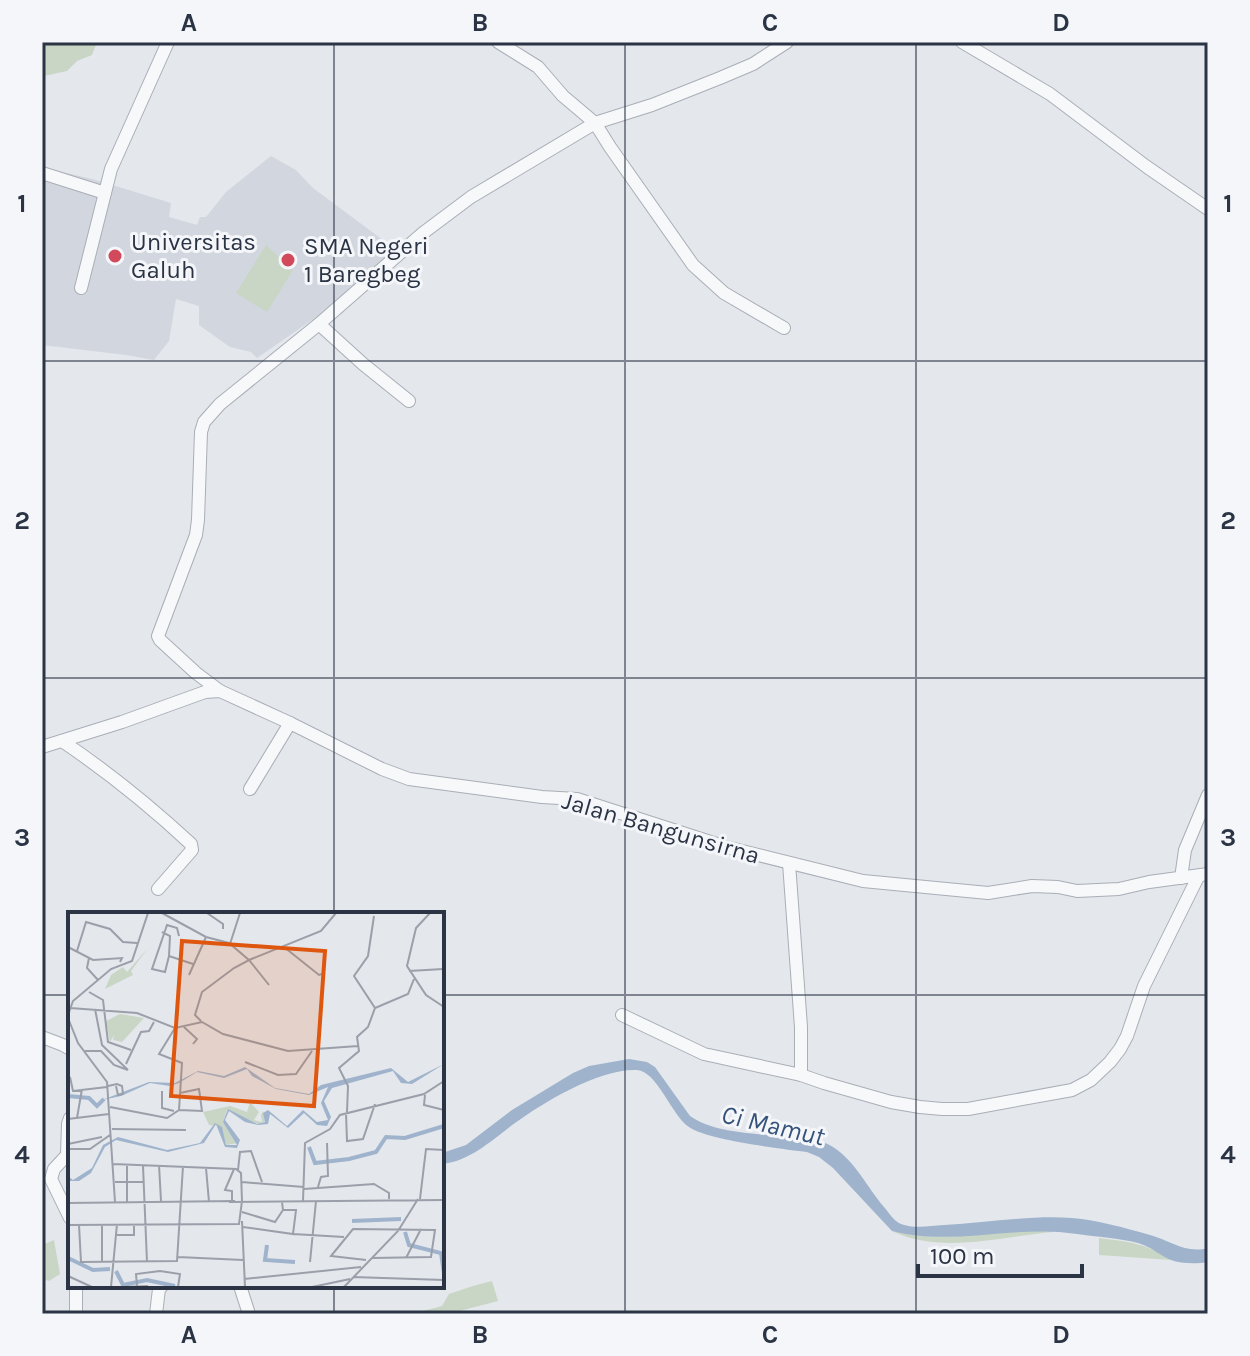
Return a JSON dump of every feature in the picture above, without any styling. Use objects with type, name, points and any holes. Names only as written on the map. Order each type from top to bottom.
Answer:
[{"type":"street","points":[[81,288],[111,169],[168,42]]},
{"type":"street","points":[[498,42],[538,67],[563,96],[595,123],[693,265],[724,293],[784,328]]},
{"type":"street","points":[[409,401],[319,324],[423,233],[471,197],[595,123],[652,105],[753,64],[787,42]]},
{"type":"street","points":[[962,42],[1050,94],[1208,209]]},
{"type":"street","points":[[42,173],[105,193]]},
{"type":"street","name":"Jalan Bangunsirna","points":[[319,324],[223,401],[202,427],[196,535],[158,636],[196,673],[220,691],[409,779],[577,799],[726,847],[863,881],[988,893],[1032,886],[1077,891],[1119,889],[1203,876]]},
{"type":"street","points":[[42,747],[205,692],[220,691]]},
{"type":"street","points":[[250,789],[290,723]]},
{"type":"street","points":[[62,741],[110,775],[191,844],[192,850],[158,889]]},
{"type":"street","points":[[1181,878],[1185,850],[1208,795]]},
{"type":"street","points":[[789,863],[801,1027],[801,1075]]},
{"type":"street","points":[[622,1015],[704,1054],[801,1075],[891,1102],[942,1109],[980,1107],[1072,1090],[1100,1072],[1120,1049],[1144,986],[1203,876]]},
{"type":"street","points":[[42,1037],[68,1048]]},
{"type":"street","points":[[68,1124],[67,1155],[54,1169],[51,1179],[68,1213]]},
{"type":"street","points":[[76,1288],[76,1314]]},
{"type":"street","points":[[156,1314],[160,1288]]},
{"type":"street","points":[[241,1288],[249,1314]]},
{"type":"shaded area","points":[[271,156],[296,170],[313,188],[399,252],[325,311],[257,358],[251,352],[230,347],[199,325],[199,306],[176,299],[169,341],[154,360],[42,345],[42,167],[171,203],[169,217],[197,225],[200,217],[206,217],[226,192]]},
{"type":"green space","points":[[42,42],[97,42],[92,55],[77,61],[67,71],[44,76],[42,82]]},
{"type":"green space","points":[[266,245],[293,270],[267,312],[236,293]]},
{"type":"green space","points":[[1027,1230],[1054,1232],[951,1243],[911,1238],[892,1231],[942,1236]]},
{"type":"green space","points":[[1099,1238],[1137,1244],[1172,1260],[1099,1255]]},
{"type":"green space","points":[[54,1240],[60,1274],[49,1281],[42,1279],[42,1245]]},
{"type":"green space","points":[[492,1281],[498,1301],[448,1314],[412,1314],[442,1306],[449,1294]]},
{"type":"water","points":[[629,1059],[647,1062],[655,1067],[690,1116],[700,1122],[736,1132],[810,1139],[833,1147],[848,1159],[901,1224],[922,1227],[1056,1217],[1082,1219],[1141,1232],[1186,1248],[1208,1248],[1208,1262],[1180,1262],[1138,1243],[1054,1232],[938,1237],[892,1231],[819,1157],[807,1152],[698,1132],[682,1121],[651,1078],[637,1070],[606,1074],[573,1088],[527,1115],[472,1154],[444,1164],[444,1152],[466,1145],[512,1110],[589,1066]]},
{"type":"place","name":"Universitas Galuh","points":[[115,256]]},
{"type":"place","name":"SMA Negeri 1 Baregbeg","points":[[288,260]]},
{"type":"water label","name":"Ci Mamut","points":[[773,1125]]}]
